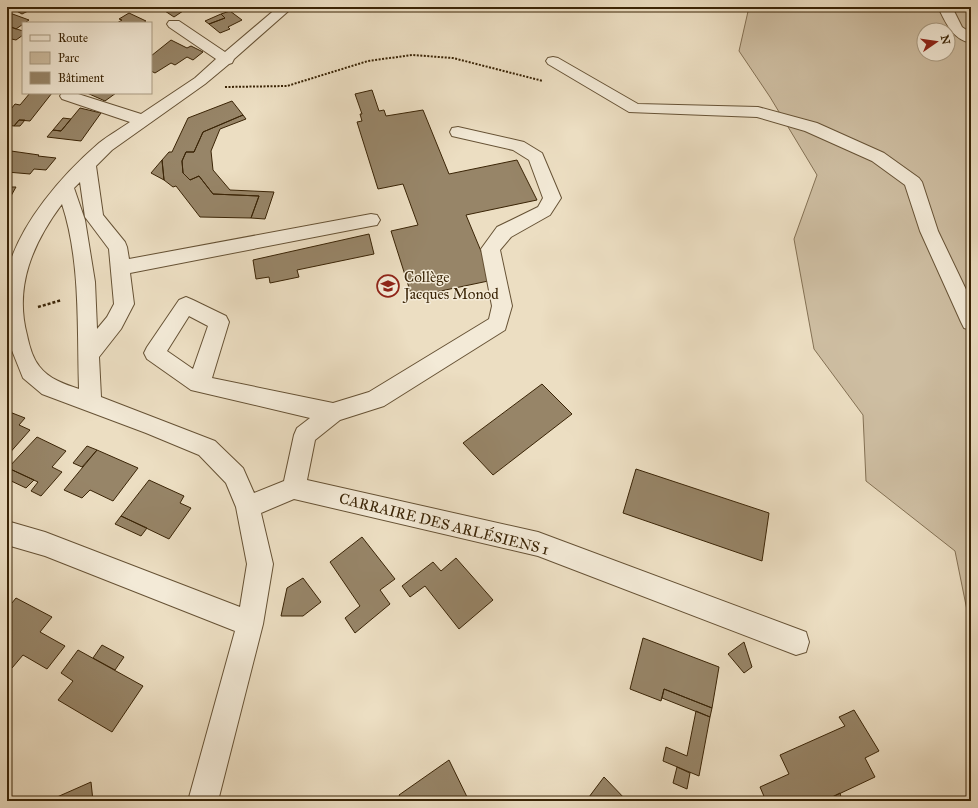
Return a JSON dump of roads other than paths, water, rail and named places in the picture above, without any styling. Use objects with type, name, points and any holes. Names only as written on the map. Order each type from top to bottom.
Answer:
[{"type":"street","points":[[203,801],[250,624],[260,564],[248,507],[235,476],[207,448],[154,426],[50,388],[31,372],[19,345],[14,326],[12,303],[14,282],[19,263],[30,240],[45,214],[65,187],[106,146],[196,85],[227,60],[286,7]]},
{"type":"street","points":[[945,7],[956,29],[971,39]]},
{"type":"street","points":[[174,24],[227,60]]},
{"type":"street","points":[[552,61],[635,109],[758,112],[811,127],[878,157],[914,182],[929,231],[971,322]]},
{"type":"street","points":[[68,96],[144,121]]},
{"type":"street","points":[[248,507],[294,488],[305,435],[333,413],[376,399],[498,324],[502,306],[490,250],[504,232],[544,211],[552,198],[536,157],[518,146],[458,132]]},
{"type":"street","points":[[87,166],[94,217],[118,247],[124,304],[114,323],[88,355]]},
{"type":"street","points":[[65,187],[76,220],[85,282],[90,403]]},
{"type":"street","points":[[120,268],[371,220]]},
{"type":"street","points":[[199,384],[333,413]]},
{"type":"street","name":"CARRAIRE DES ARLÉSIENS 1","points":[[294,488],[538,544],[796,642]]},
{"type":"street","points":[[7,533],[46,544],[250,624]]},
{"type":"place","name":"Collège Jacques Monod","points":[[388,286]]}]
